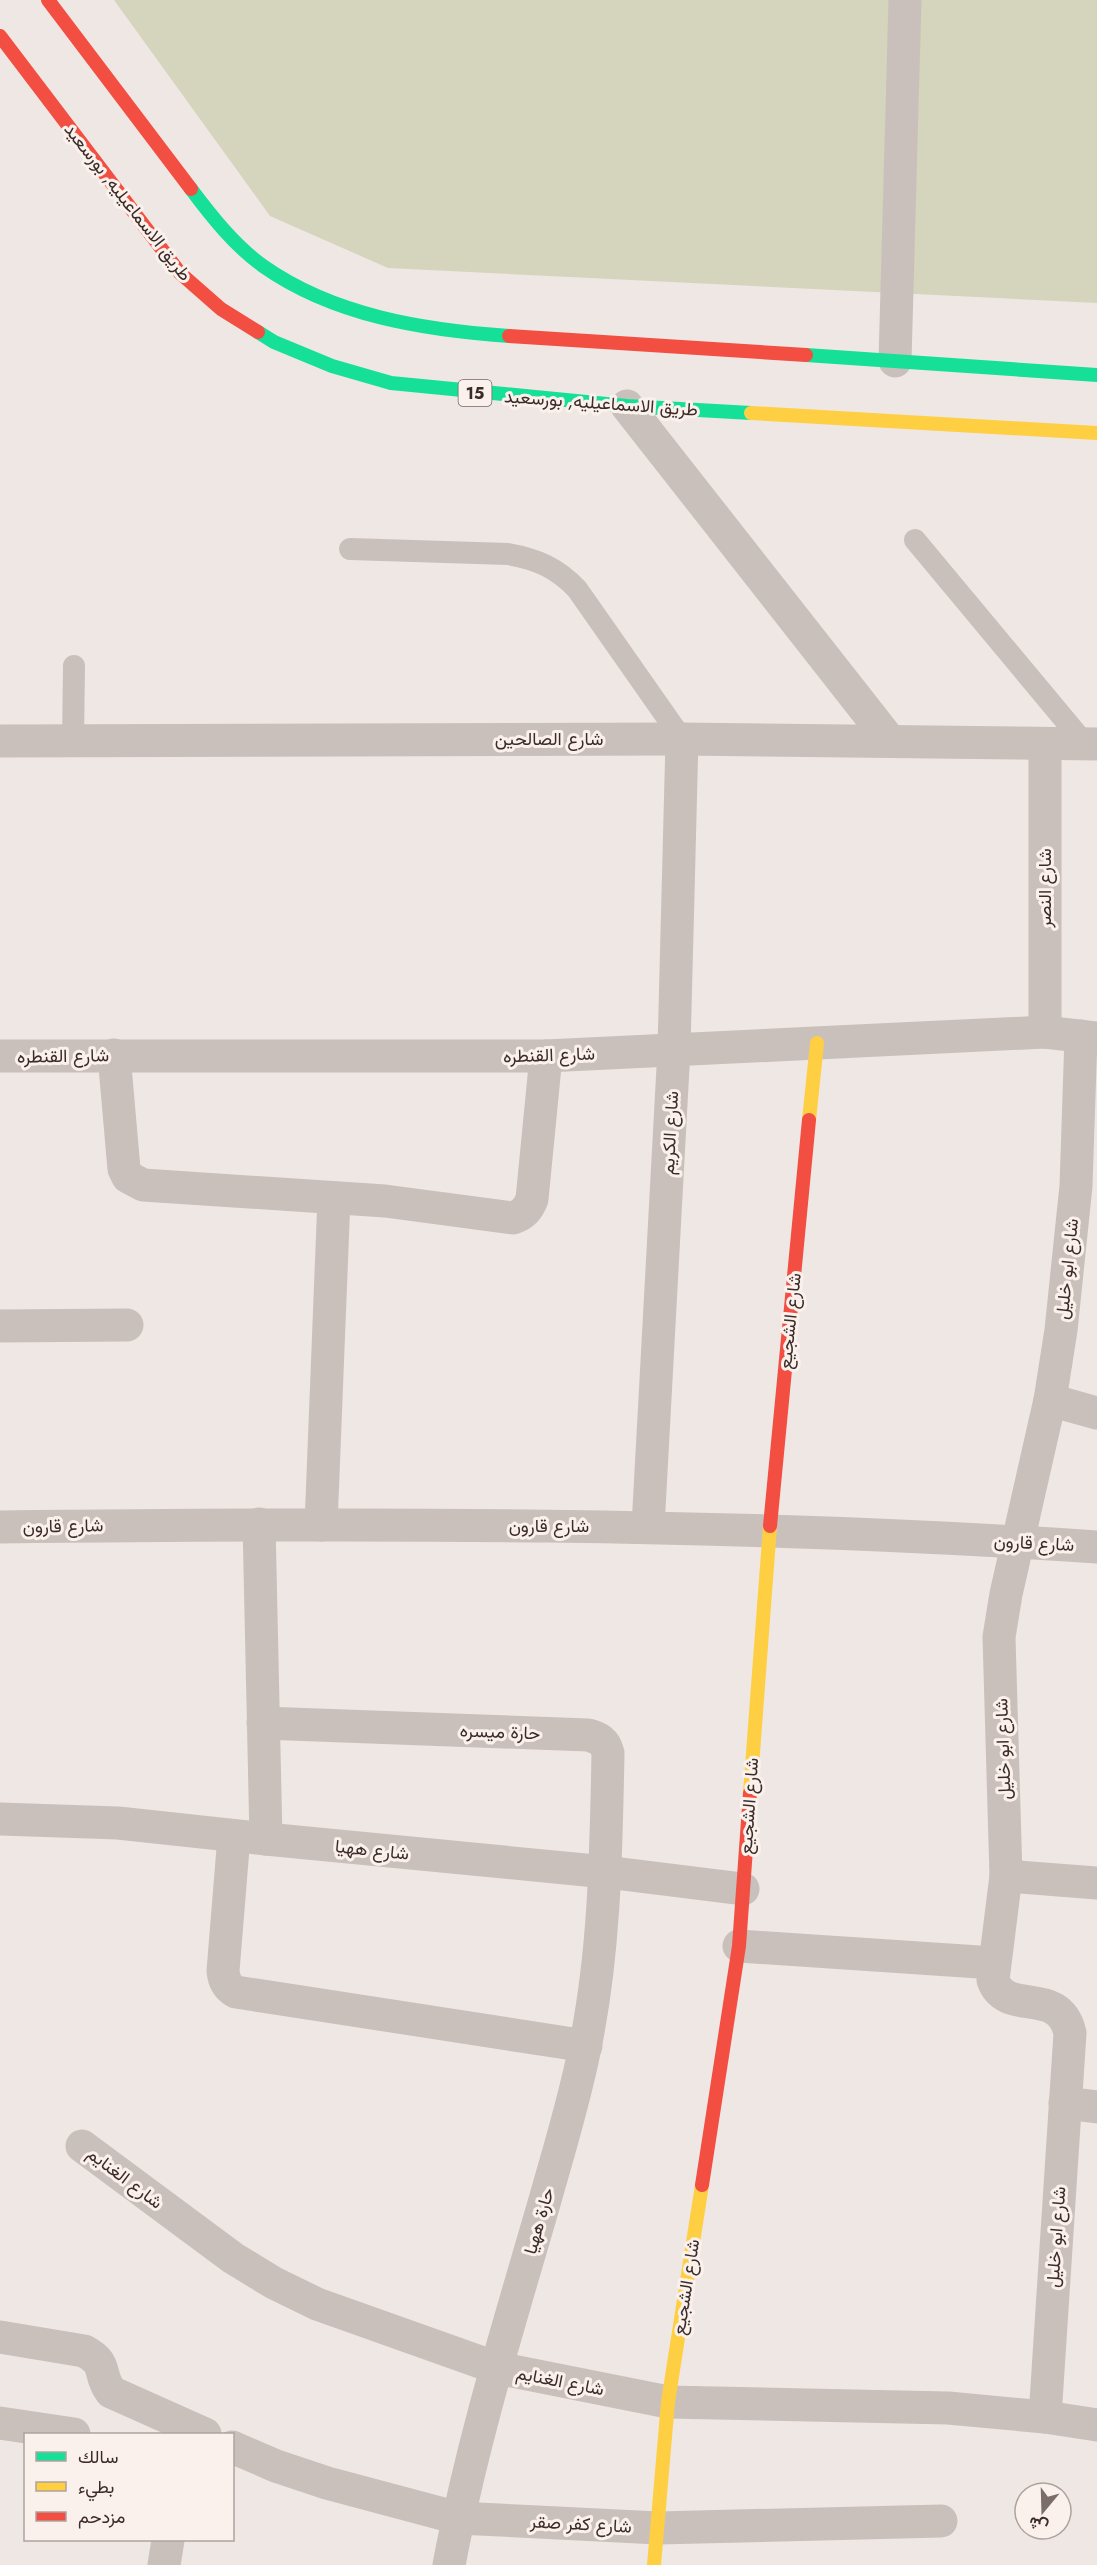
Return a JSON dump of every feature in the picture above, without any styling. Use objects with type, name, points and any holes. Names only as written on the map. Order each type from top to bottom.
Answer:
[{"type":"main road","points":[[48,0],[225,234],[264,267],[309,292],[357,311],[406,324],[456,332],[1097,375]]},
{"type":"main road","name":"طريق الاسماعيليه, بورسعيد","points":[[0,36],[180,273],[221,309],[274,342],[332,366],[391,383],[453,391],[627,406],[1097,433]]},
{"type":"main road","name":"شارع الشجيع","points":[[654,2565],[668,2402],[739,1946],[769,1532],[817,1043]]},
{"type":"street","points":[[895,361],[905,0]]},
{"type":"street","points":[[627,406],[890,741]]},
{"type":"street","name":"شارع الصالحين","points":[[0,741],[682,739],[1091,744]]},
{"type":"street","name":"شارع الكريم","points":[[648,1527],[674,1050],[682,739]]},
{"type":"street","name":"شارع النصر","points":[[1045,744],[1045,1032]]},
{"type":"street","name":"شارع القنطره","points":[[0,1056],[546,1056],[1045,1032],[1089,1037]]},
{"type":"street","name":"شارع ابو خليل","points":[[1045,2417],[1070,2033],[1062,2012],[1005,1996],[996,1990],[993,1980],[1006,1876],[999,1637],[1002,1612],[1050,1400],[1069,1259],[1089,1037]]},
{"type":"street","points":[[114,1055],[124,1169],[135,1182],[142,1185],[386,1201],[513,1218],[523,1215],[529,1208],[532,1198],[546,1056]]},
{"type":"street","points":[[321,1525],[334,1198]]},
{"type":"street","points":[[0,1326],[126,1325]]},
{"type":"street","points":[[1050,1400],[1097,1413]]},
{"type":"street","points":[[259,1524],[266,1839]]},
{"type":"street","name":"شارع قارون","points":[[0,1527],[259,1524],[648,1527],[1018,1541],[1097,1547]]},
{"type":"street","name":"حارة ميسره","points":[[263,1723],[588,1735],[597,1738],[605,1744],[608,1753],[606,1872]]},
{"type":"street","name":"شارع ههيا","points":[[0,1819],[118,1822],[234,1836],[606,1872],[743,1889]]},
{"type":"street","points":[[234,1836],[223,1971],[224,1980],[229,1988],[236,1992],[585,2046]]},
{"type":"street","name":"حارة ههيا","points":[[449,2565],[458,2518],[497,2368],[574,2097],[594,1997],[606,1872]]},
{"type":"street","points":[[1006,1876],[1097,1883]]},
{"type":"street","points":[[739,1946],[994,1963]]},
{"type":"street","points":[[1065,2103],[1097,2107]]},
{"type":"street","name":"شارع الغنايم","points":[[82,2146],[233,2258],[274,2283],[317,2304],[497,2368],[668,2402],[948,2409],[1045,2417],[1097,2425]]},
{"type":"street","points":[[0,2337],[84,2351],[95,2357],[102,2365],[103,2382],[111,2392],[192,2432]]},
{"type":"street","points":[[0,2423],[67,2433]]},
{"type":"street","name":"شارع كفر صقر","points":[[234,2448],[276,2466],[327,2483],[458,2518],[658,2528],[941,2522]]},
{"type":"street","points":[[164,2565],[168,2541]]},
{"type":"lane","points":[[915,540],[1091,744]]},
{"type":"lane","points":[[350,549],[508,554],[528,557],[547,565],[563,575],[577,589],[682,739]]},
{"type":"lane","points":[[73,741],[74,666]]},
{"type":"green space","points":[[114,0],[1097,0],[1097,303],[388,268],[270,216]]},
{"type":"traffic: fast","points":[[191,189],[224,230],[253,258],[290,283],[319,297],[381,318],[445,330],[509,336]]},
{"type":"traffic: fast","points":[[258,332],[274,342],[332,366],[391,383],[627,406],[751,413]]},
{"type":"traffic: fast","points":[[806,355],[1097,375]]},
{"type":"traffic: slow","points":[[751,413],[1097,433]]},
{"type":"traffic: slow","points":[[809,1120],[817,1043]]},
{"type":"traffic: slow","points":[[750,1793],[770,1526]]},
{"type":"traffic: slow","points":[[654,2565],[668,2402],[702,2185]]},
{"type":"traffic: jam","points":[[48,0],[191,189]]},
{"type":"traffic: jam","points":[[0,36],[180,273],[221,309],[258,332]]},
{"type":"traffic: jam","points":[[509,336],[806,355]]},
{"type":"traffic: jam","points":[[770,1526],[809,1120]]},
{"type":"traffic: jam","points":[[702,2185],[739,1946],[750,1793]]}]
